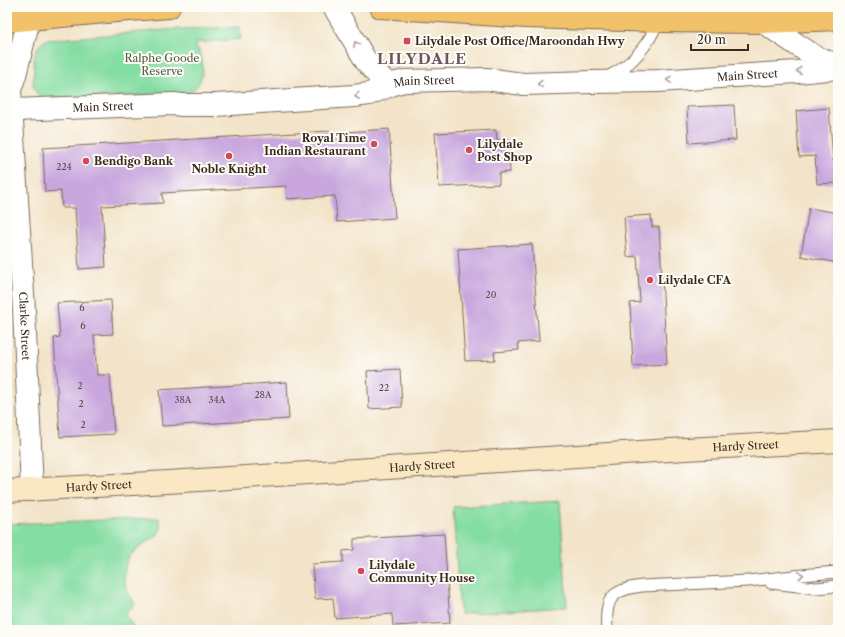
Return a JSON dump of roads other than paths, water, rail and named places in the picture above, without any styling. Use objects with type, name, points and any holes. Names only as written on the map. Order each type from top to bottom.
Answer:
[{"type":"highway","points":[[7,21],[29,19],[56,12],[169,7]]},
{"type":"highway","points":[[381,7],[527,17],[659,14],[763,22],[838,19]]},
{"type":"main road","name":"Hardy Street","points":[[7,491],[838,441]]},
{"type":"street","points":[[334,7],[366,62],[389,85]]},
{"type":"street","name":"Clarke Street","points":[[29,19],[16,75],[9,93],[24,310],[32,490]]},
{"type":"street","points":[[763,22],[814,56],[838,67]]},
{"type":"street","name":"Main Street","points":[[9,93],[182,105],[216,105],[368,94],[389,85],[401,82],[475,79],[523,84],[658,81],[797,72],[838,67]]},
{"type":"lane","points":[[592,82],[605,78],[620,70],[645,46],[654,32],[659,14]]},
{"type":"lane","points":[[607,630],[606,610],[610,601],[615,594],[629,588],[642,586],[748,581],[838,572]]},
{"type":"lane","points":[[748,581],[816,588],[838,586]]},
{"type":"place","name":"Lilydale Post Office/Maroondah Hwy","points":[[407,41]]},
{"type":"place","name":"Royal Time Indian Restaurant","points":[[374,144]]},
{"type":"place","name":"Lilydale Post Shop","points":[[469,150]]},
{"type":"place","name":"Noble Knight","points":[[229,156]]},
{"type":"place","name":"Bendigo Bank","points":[[86,161]]},
{"type":"place","name":"Lilydale CFA","points":[[650,280]]},
{"type":"place","name":"Lilydale Community House","points":[[361,571]]},
{"type":"district","name":"LILYDALE","points":[[422,59]]},
{"type":"park label","name":"Ralphe Goode Reserve","points":[[162,64]]}]
